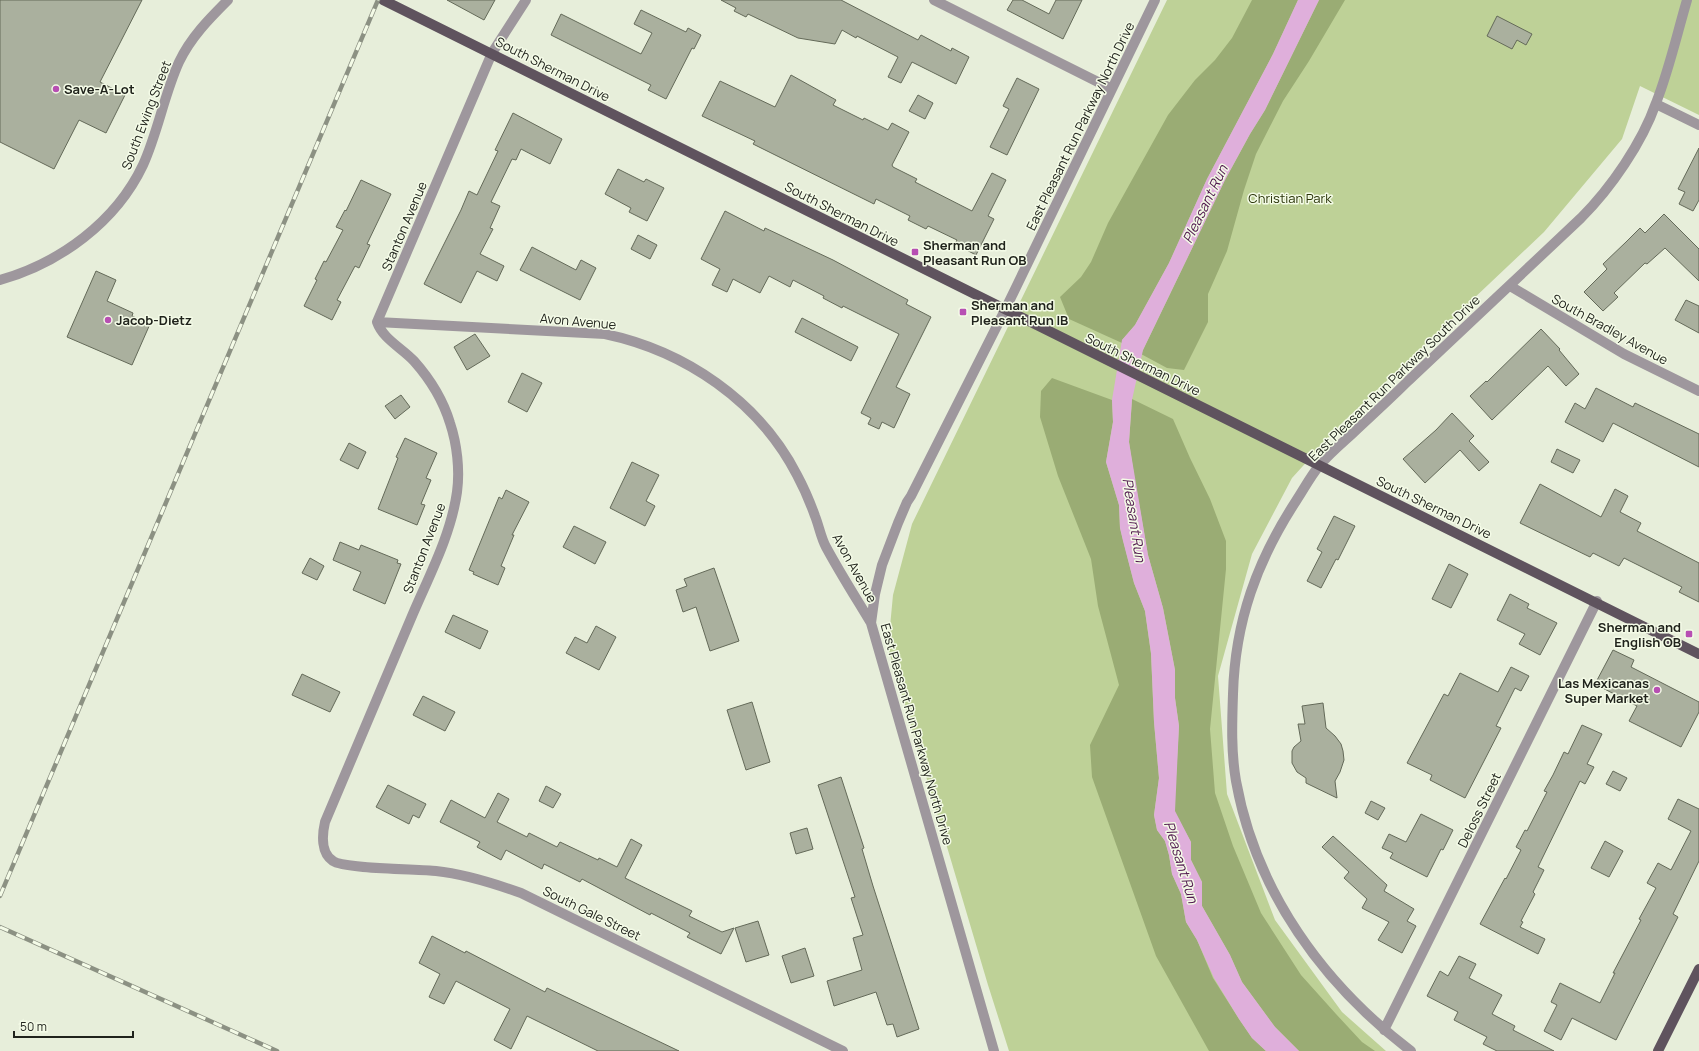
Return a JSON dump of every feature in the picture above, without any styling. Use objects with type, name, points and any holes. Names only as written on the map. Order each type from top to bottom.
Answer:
[{"type":"main road","name":"South Sherman Drive","points":[[383,0],[492,53],[1089,352],[1597,601],[1699,654]]},
{"type":"main road","points":[[1658,1051],[1699,969]]},
{"type":"street","name":"South Ewing Street","points":[[0,280],[22,273],[50,261],[79,241],[113,210],[131,185],[142,165],[174,75],[185,51],[205,22],[228,0]]},
{"type":"street","name":"Stanton Avenue","points":[[323,844],[325,822],[443,541],[458,489],[456,446],[450,423],[442,403],[421,369],[404,351],[385,335],[377,322],[492,53],[526,0]]},
{"type":"street","points":[[934,0],[1112,89]]},
{"type":"street","name":"East Pleasant Run Parkway North Drive","points":[[994,1051],[871,623],[879,579],[892,536],[907,502],[1005,310],[1155,0]]},
{"type":"street","name":"East Pleasant Run Parkway South Drive","points":[[1412,1051],[1384,1030],[1352,1001],[1310,951],[1283,908],[1266,876],[1248,829],[1236,780],[1232,706],[1234,669],[1238,640],[1249,597],[1261,562],[1273,538],[1320,466],[1586,212],[1623,165],[1639,140],[1656,104],[1687,0]]},
{"type":"street","points":[[1656,104],[1699,125]]},
{"type":"street","name":"South Bradley Avenue","points":[[1510,286],[1624,354],[1699,391]]},
{"type":"street","name":"Avon Avenue","points":[[377,322],[605,334],[637,342],[655,349],[696,370],[732,395],[748,410],[782,451],[807,494],[825,546],[871,623]]},
{"type":"street","name":"Deloss Street","points":[[1384,1030],[1597,601]]},
{"type":"street","name":"South Gale Street","points":[[323,844],[328,857],[334,862],[380,868],[437,871],[480,879],[521,893],[843,1051]]},
{"type":"green space","name":"Christian Park","points":[[1167,0],[1699,0],[1699,115],[1640,86],[1622,139],[1544,232],[1342,423],[1292,478],[1252,554],[1218,676],[1227,794],[1275,920],[1342,1012],[1386,1051],[1009,1051],[888,648],[893,595],[912,524]]},
{"type":"green space","points":[[1252,0],[1298,0],[1273,54],[1207,179],[1169,263],[1135,325],[1122,340],[1122,343],[1069,319],[1060,297],[1081,277],[1091,262],[1108,223],[1168,115],[1195,80],[1215,60],[1232,38]]},
{"type":"green space","points":[[1319,0],[1345,0],[1309,61],[1283,101],[1256,154],[1227,251],[1208,294],[1208,322],[1184,370],[1167,368],[1141,354],[1225,180],[1265,110]]},
{"type":"green space","points":[[1052,378],[1112,400],[1113,422],[1106,462],[1119,505],[1120,528],[1134,583],[1145,611],[1151,654],[1154,722],[1159,778],[1154,815],[1157,830],[1165,841],[1172,874],[1181,894],[1186,922],[1197,940],[1213,978],[1252,1038],[1266,1051],[1209,1051],[1156,956],[1092,777],[1090,745],[1119,685],[1098,606],[1091,559],[1058,476],[1040,417],[1041,391]]},
{"type":"green space","points":[[1132,399],[1173,419],[1210,499],[1226,541],[1226,569],[1210,729],[1215,793],[1233,846],[1261,913],[1301,975],[1362,1042],[1375,1051],[1299,1051],[1275,1027],[1242,982],[1230,955],[1202,906],[1202,882],[1191,860],[1191,842],[1174,811],[1179,726],[1175,698],[1175,670],[1163,608],[1148,555],[1134,475],[1129,442]]},
{"type":"water","name":"Pleasant Run","points":[[1298,0],[1319,0],[1265,110],[1225,180],[1143,350],[1132,400],[1129,442],[1148,555],[1163,608],[1175,670],[1175,698],[1179,726],[1175,811],[1191,842],[1191,860],[1202,882],[1202,906],[1230,955],[1242,982],[1275,1027],[1299,1051],[1266,1051],[1252,1038],[1239,1019],[1214,978],[1197,940],[1186,922],[1181,894],[1172,874],[1165,841],[1157,830],[1154,815],[1159,778],[1154,722],[1151,653],[1145,611],[1134,583],[1123,541],[1120,528],[1119,505],[1106,462],[1113,422],[1112,400],[1122,340],[1135,325],[1169,263],[1207,179],[1273,54]]},
{"type":"building","name":"Save-A-Lot","points":[[0,0],[142,0],[100,82],[125,95],[106,133],[79,120],[54,169],[0,142]]},
{"type":"building","points":[[447,0],[495,0],[484,20]]},
{"type":"building","points":[[721,0],[841,0],[918,40],[921,35],[951,51],[952,48],[969,57],[956,84],[912,62],[901,83],[888,77],[898,57],[857,36],[856,38],[842,30],[835,44],[798,38],[748,14],[746,17],[734,11],[736,8]]},
{"type":"building","points":[[1013,0],[1022,0],[1049,14],[1056,0],[1082,0],[1063,39],[1007,10]]},
{"type":"building","points":[[641,10],[686,32],[688,28],[701,35],[694,49],[692,48],[666,99],[648,90],[651,85],[551,35],[561,14],[641,54],[652,33],[634,24]]},
{"type":"building","points":[[1497,16],[1532,34],[1526,45],[1517,40],[1512,49],[1487,36]]},
{"type":"building","points":[[791,75],[836,100],[833,105],[863,120],[864,118],[888,130],[892,123],[909,132],[892,165],[893,167],[917,179],[915,182],[972,211],[992,173],[1006,180],[988,216],[994,219],[976,255],[955,244],[957,240],[928,226],[926,229],[908,220],[910,216],[876,199],[874,204],[753,144],[755,141],[702,116],[720,81],[775,107]]},
{"type":"building","points":[[1017,78],[1039,89],[1007,155],[990,147],[1009,109],[1003,106]]},
{"type":"building","points":[[918,95],[933,103],[925,119],[909,111]]},
{"type":"building","points":[[513,113],[562,139],[550,164],[521,149],[516,160],[512,159],[491,202],[500,206],[490,228],[493,229],[480,254],[504,266],[497,281],[477,271],[461,303],[424,284],[469,191],[477,195],[498,151],[495,150]]},
{"type":"building","points":[[1699,148],[1699,200],[1693,211],[1679,204],[1685,192],[1678,189]]},
{"type":"building","points":[[618,169],[644,182],[646,179],[664,188],[647,221],[629,212],[631,208],[605,194]]},
{"type":"building","points":[[361,180],[391,194],[367,244],[370,245],[359,268],[355,266],[337,300],[341,302],[332,320],[304,306],[317,280],[315,279],[324,261],[326,262],[343,230],[336,227],[345,210],[346,211]]},
{"type":"building","points":[[725,211],[764,231],[765,228],[833,260],[908,300],[906,304],[931,317],[896,387],[910,394],[894,428],[882,422],[879,429],[868,424],[871,418],[861,413],[899,334],[843,306],[842,308],[823,298],[824,296],[793,280],[790,287],[769,276],[760,293],[733,279],[727,292],[712,285],[720,269],[701,259]]},
{"type":"building","points":[[1664,214],[1699,249],[1699,281],[1665,248],[1647,264],[1645,263],[1614,293],[1618,297],[1603,311],[1584,292],[1607,269],[1603,264],[1640,228],[1645,233]]},
{"type":"building","points":[[638,235],[657,245],[650,259],[631,249]]},
{"type":"building","points":[[532,247],[576,270],[581,260],[596,268],[580,300],[520,270]]},
{"type":"building","name":"Jacob-Dietz","points":[[96,271],[116,280],[107,301],[133,313],[132,316],[150,324],[132,365],[67,337]]},
{"type":"building","points":[[1686,300],[1699,306],[1699,333],[1675,320]]},
{"type":"building","points":[[802,318],[858,347],[851,361],[795,332]]},
{"type":"building","points":[[1541,329],[1560,349],[1559,350],[1579,374],[1566,386],[1548,366],[1492,420],[1470,396],[1486,381],[1487,382]]},
{"type":"building","points":[[475,334],[490,356],[467,370],[454,347]]},
{"type":"building","points":[[522,373],[542,383],[527,412],[508,402]]},
{"type":"building","points":[[1596,388],[1633,407],[1635,403],[1699,434],[1699,467],[1613,423],[1603,442],[1565,422],[1575,403],[1585,409]]},
{"type":"building","points":[[401,395],[410,407],[395,419],[385,406]]},
{"type":"building","points":[[1452,413],[1474,436],[1469,441],[1489,462],[1479,471],[1460,450],[1425,483],[1403,459],[1436,430]]},
{"type":"building","points":[[405,438],[437,453],[426,478],[431,480],[421,504],[425,505],[417,525],[378,509],[398,458],[396,457]]},
{"type":"building","points":[[349,443],[366,452],[358,469],[340,460]]},
{"type":"building","points":[[1557,449],[1580,460],[1573,473],[1551,462]]},
{"type":"building","points":[[632,462],[659,475],[646,501],[655,506],[645,526],[610,508]]},
{"type":"building","points":[[1540,484],[1601,517],[1615,489],[1628,496],[1620,512],[1641,523],[1637,531],[1699,563],[1699,602],[1679,592],[1682,587],[1624,558],[1619,566],[1593,553],[1590,557],[1520,523]]},
{"type":"building","points":[[506,490],[529,502],[512,535],[514,535],[501,566],[505,568],[498,585],[473,574],[474,572],[469,570],[499,497],[502,499]]},
{"type":"building","points":[[1334,516],[1355,526],[1338,560],[1336,559],[1321,588],[1307,581],[1322,552],[1317,549]]},
{"type":"building","points":[[574,526],[606,542],[595,564],[563,547]]},
{"type":"building","points":[[340,542],[359,550],[361,545],[398,560],[397,563],[401,564],[385,604],[353,590],[361,572],[333,560]]},
{"type":"building","points":[[310,558],[324,566],[317,580],[302,573]]},
{"type":"building","points":[[1449,564],[1468,574],[1451,608],[1432,599]]},
{"type":"building","points":[[714,568],[739,641],[710,651],[696,607],[683,612],[676,590],[687,586],[684,579]]},
{"type":"building","points":[[1510,594],[1529,604],[1527,608],[1557,623],[1540,655],[1519,644],[1525,634],[1497,620]]},
{"type":"building","points":[[453,615],[488,631],[480,649],[445,632]]},
{"type":"building","points":[[596,626],[616,637],[599,670],[566,653],[575,637],[587,643]]},
{"type":"building","points":[[1613,650],[1634,660],[1631,667],[1699,702],[1699,712],[1681,747],[1629,721],[1637,706],[1595,684]]},
{"type":"building","points":[[1511,667],[1529,676],[1521,691],[1515,688],[1496,726],[1501,728],[1465,798],[1430,780],[1432,775],[1407,763],[1444,694],[1448,696],[1460,673],[1498,692]]},
{"type":"building","points":[[302,674],[340,692],[330,712],[292,695]]},
{"type":"building","points":[[423,696],[455,712],[445,731],[413,715]]},
{"type":"building","points":[[752,702],[770,762],[746,770],[727,710]]},
{"type":"building","points":[[1323,703],[1326,728],[1341,744],[1343,751],[1344,760],[1335,781],[1337,798],[1306,783],[1306,778],[1297,772],[1292,763],[1292,751],[1301,741],[1298,724],[1305,724],[1302,706]]},
{"type":"building","points":[[1582,725],[1602,734],[1587,764],[1594,767],[1585,784],[1580,781],[1538,867],[1544,870],[1533,892],[1535,894],[1521,921],[1523,922],[1520,927],[1545,939],[1538,954],[1480,924],[1521,850],[1516,847],[1525,830],[1527,831],[1547,792],[1544,791],[1564,752],[1568,754]]},
{"type":"building","points":[[1613,771],[1627,778],[1620,791],[1606,784]]},
{"type":"building","points":[[841,777],[864,848],[862,849],[873,886],[919,1029],[897,1037],[893,1024],[887,1025],[876,992],[834,1006],[827,981],[862,970],[853,938],[863,935],[851,898],[855,897],[818,785]]},
{"type":"building","points":[[388,785],[426,804],[419,818],[413,815],[409,824],[376,807]]},
{"type":"building","points":[[546,786],[561,794],[553,808],[539,801]]},
{"type":"building","points":[[498,793],[509,799],[497,822],[527,837],[529,833],[557,847],[560,842],[598,860],[599,858],[617,867],[631,839],[642,845],[625,878],[692,911],[689,916],[722,932],[734,928],[721,954],[687,937],[690,933],[651,913],[650,915],[582,879],[580,882],[544,864],[542,869],[506,850],[501,860],[477,847],[480,842],[440,822],[451,800],[485,818]]},
{"type":"building","points":[[1678,799],[1699,809],[1699,861],[1673,914],[1678,917],[1616,1040],[1572,1018],[1561,1040],[1544,1031],[1557,1005],[1551,1002],[1560,983],[1600,1003],[1615,973],[1613,973],[1641,920],[1639,919],[1656,888],[1647,883],[1658,863],[1671,870],[1691,831],[1668,819]]},
{"type":"building","points":[[1371,801],[1385,808],[1378,820],[1365,813]]},
{"type":"building","points":[[1421,814],[1453,830],[1443,850],[1441,849],[1427,877],[1390,858],[1393,853],[1382,848],[1389,834],[1406,842]]},
{"type":"building","points":[[807,828],[813,849],[796,854],[790,833]]},
{"type":"building","points":[[1333,836],[1387,885],[1384,891],[1414,909],[1407,921],[1416,926],[1402,953],[1378,940],[1389,922],[1362,908],[1367,899],[1344,878],[1349,872],[1322,847]]},
{"type":"building","points":[[1605,841],[1623,851],[1609,877],[1591,868]]},
{"type":"building","points":[[758,921],[769,955],[746,962],[735,928]]},
{"type":"building","points":[[432,936],[465,953],[466,951],[545,992],[547,988],[679,1051],[598,1051],[527,1016],[511,1049],[494,1040],[510,1009],[456,981],[444,1004],[429,997],[440,974],[419,963]]},
{"type":"building","points":[[805,948],[814,976],[791,983],[782,956]]},
{"type":"building","points":[[1459,956],[1476,964],[1469,978],[1502,995],[1492,1014],[1515,1026],[1513,1030],[1554,1051],[1497,1051],[1483,1044],[1487,1037],[1454,1020],[1458,1012],[1427,996],[1440,971],[1448,976]]},
{"type":"railway","points":[[0,896],[378,0]]},
{"type":"railway","points":[[0,927],[277,1051]]},
{"type":"place","name":"Save-A-Lot","points":[[56,89]]},
{"type":"place","name":"Sherman and Pleasant Run OB","points":[[915,252]]},
{"type":"place","name":"Sherman and Pleasant Run IB","points":[[963,312]]},
{"type":"place","name":"Jacob-Dietz","points":[[108,320]]},
{"type":"place","name":"Sherman and English OB","points":[[1689,634]]},
{"type":"place","name":"Las Mexicanas Super Market","points":[[1657,690]]}]
